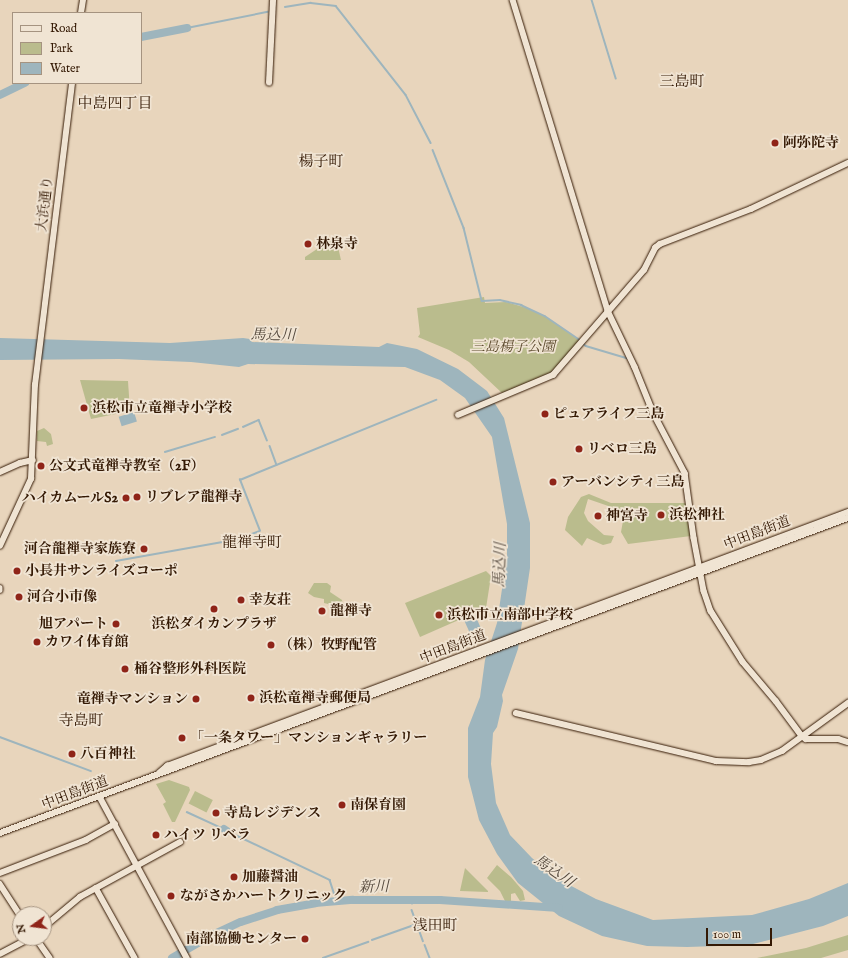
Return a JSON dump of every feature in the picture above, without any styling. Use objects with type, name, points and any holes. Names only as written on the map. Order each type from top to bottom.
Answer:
[{"type":"street","points":[[81,12],[83,0]]},
{"type":"street","points":[[269,83],[273,0]]},
{"type":"street","points":[[513,0],[608,311],[635,367],[654,414],[685,473],[700,570],[707,602],[725,635],[743,662],[776,701],[802,736],[806,739],[838,739],[848,742]]},
{"type":"street","name":"大浜通り","points":[[33,460],[33,402],[72,84]]},
{"type":"street","points":[[460,414],[553,376],[644,270],[655,248],[660,244],[751,209],[848,163]]},
{"type":"street","points":[[0,472],[20,462],[33,460],[30,482],[0,546]]},
{"type":"street","name":"中田島街道","points":[[0,833],[100,797],[159,773],[168,766],[530,634],[848,512]]},
{"type":"street","name":"中田島街道","points":[[700,570],[848,518]]},
{"type":"street","points":[[516,713],[719,761],[749,762],[761,760],[782,752],[848,703]]},
{"type":"street","points":[[100,797],[187,957]]},
{"type":"street","points":[[0,873],[73,846],[115,824]]},
{"type":"street","points":[[52,920],[76,900],[180,842]]},
{"type":"street","points":[[0,884],[14,906]]},
{"type":"street","points":[[96,888],[135,958]]},
{"type":"street","points":[[0,954],[15,946]]},
{"type":"street","points":[[42,946],[50,958]]},
{"type":"green space","points":[[332,239],[338,247],[341,260],[305,260],[305,257]]},
{"type":"green space","name":"三島楊子公園","points":[[484,297],[485,303],[506,302],[530,309],[546,317],[581,341],[550,375],[502,393],[469,362],[449,350],[418,337],[420,334],[417,308]]},
{"type":"green space","points":[[80,380],[128,381],[130,411],[91,419]]},
{"type":"green space","points":[[44,428],[51,434],[53,444],[47,446],[46,442],[37,441],[37,431]]},
{"type":"green space","points":[[589,494],[611,503],[686,503],[691,536],[628,544],[621,532],[623,521],[620,510],[588,499],[584,513],[588,521],[604,535],[614,536],[611,543],[603,545],[587,538],[582,546],[565,530],[568,517],[581,497]]},
{"type":"green space","points":[[486,571],[491,576],[486,608],[420,637],[405,603]]},
{"type":"green space","points":[[314,583],[327,583],[331,586],[330,592],[342,600],[343,605],[348,605],[352,616],[339,618],[339,610],[333,610],[332,605],[324,603],[324,599],[314,597],[308,593]]},
{"type":"green space","points":[[169,780],[189,787],[190,790],[175,822],[172,822],[163,804],[166,802],[156,784]]},
{"type":"green space","points":[[195,791],[213,800],[206,813],[189,803]]},
{"type":"green space","points":[[497,865],[511,877],[523,891],[525,900],[520,901],[515,893],[511,894],[511,901],[505,901],[500,891],[487,878]]},
{"type":"green space","points":[[465,868],[488,891],[488,892],[460,891]]},
{"type":"green space","points":[[848,935],[848,950],[821,958],[757,958],[806,948]]},
{"type":"water","points":[[0,338],[170,343],[243,338],[250,339],[252,342],[379,347],[387,343],[417,349],[458,369],[487,391],[504,418],[530,523],[530,568],[518,649],[502,695],[503,701],[497,727],[493,733],[491,764],[496,803],[510,835],[532,858],[558,879],[596,899],[653,920],[752,915],[809,899],[848,883],[848,916],[823,926],[749,945],[687,947],[647,946],[602,936],[559,916],[518,883],[497,854],[479,820],[468,777],[468,728],[480,697],[485,660],[497,623],[507,555],[507,524],[492,437],[465,398],[440,380],[405,367],[248,364],[239,367],[191,362],[119,359],[0,360]]},
{"type":"water","points":[[134,412],[137,422],[122,426],[119,417]]},
{"type":"water","points":[[475,615],[482,631],[471,635],[464,620]]},
{"type":"waterway","points":[[592,0],[616,78]]},
{"type":"waterway","points":[[285,7],[311,3],[336,6],[406,95],[431,143]]},
{"type":"waterway","points":[[187,28],[267,12]]},
{"type":"waterway","points":[[142,37],[187,28]]},
{"type":"waterway","points":[[0,95],[23,84]]},
{"type":"waterway","points":[[433,150],[464,228],[482,301],[500,300],[521,305],[545,316],[580,340]]},
{"type":"waterway","points":[[583,343],[586,346],[630,359]]},
{"type":"waterway","points":[[116,561],[239,539],[260,531],[240,480],[436,400]]},
{"type":"waterway","points":[[243,427],[259,420],[267,440]]},
{"type":"waterway","points":[[222,435],[238,429]]},
{"type":"waterway","points":[[165,452],[215,437]]},
{"type":"waterway","points":[[270,446],[277,465]]},
{"type":"waterway","points":[[0,737],[91,771]]},
{"type":"waterway","points":[[187,812],[224,829]]},
{"type":"waterway","points":[[227,831],[330,880],[337,901]]},
{"type":"waterway","name":"新川","points":[[172,958],[206,938],[241,922],[277,910],[315,903],[353,900],[440,900],[559,908]]},
{"type":"waterway","points":[[412,910],[423,941]]},
{"type":"waterway","points":[[372,940],[417,924]]},
{"type":"waterway","points":[[323,958],[368,942]]},
{"type":"waterway","points":[[425,945],[430,958]]},
{"type":"place","name":"阿弥陀寺","points":[[775,143]]},
{"type":"place","name":"林泉寺","points":[[308,244]]},
{"type":"place","name":"浜松市立竜禅寺小学校","points":[[84,408]]},
{"type":"place","name":"ピュアライフ三島","points":[[545,414]]},
{"type":"place","name":"リベロ三島","points":[[579,449]]},
{"type":"place","name":"公文式竜禅寺教室（2F）","points":[[41,466]]},
{"type":"place","name":"アーバンシティ三島","points":[[553,482]]},
{"type":"place","name":"リブレア龍禅寺","points":[[137,497]]},
{"type":"place","name":"ハイカムールS2","points":[[126,498]]},
{"type":"place","name":"浜松神社","points":[[661,515]]},
{"type":"place","name":"神宮寺","points":[[598,516]]},
{"type":"place","name":"河合龍禅寺家族寮","points":[[144,549]]},
{"type":"place","name":"小長井サンライズコーポ","points":[[17,571]]},
{"type":"place","name":"河合小市像","points":[[19,597]]},
{"type":"place","name":"幸友荘","points":[[241,600]]},
{"type":"place","name":"浜松ダイカンプラザ","points":[[214,609]]},
{"type":"place","name":"龍禅寺","points":[[322,611]]},
{"type":"place","name":"浜松市立南部中学校","points":[[439,615]]},
{"type":"place","name":"旭アパート","points":[[116,624]]},
{"type":"place","name":"カワイ体育館","points":[[37,642]]},
{"type":"place","name":"（株）牧野配管","points":[[271,645]]},
{"type":"place","name":"桶谷整形外科医院","points":[[125,669]]},
{"type":"place","name":"浜松竜禅寺郵便局","points":[[251,698]]},
{"type":"place","name":"竜禅寺マンション","points":[[196,699]]},
{"type":"place","name":"「一条タワー」マンションギャラリー","points":[[182,738]]},
{"type":"place","name":"八百神社","points":[[72,754]]},
{"type":"place","name":"南保育園","points":[[342,805]]},
{"type":"place","name":"寺島レジデンス","points":[[216,813]]},
{"type":"place","name":"ハイツ リベラ","points":[[156,835]]},
{"type":"place","name":"加藤醤油","points":[[234,877]]},
{"type":"place","name":"ながさかハートクリニック","points":[[171,896]]},
{"type":"place","name":"南部協働センター","points":[[305,939]]},
{"type":"district","name":"三島町","points":[[682,82]]},
{"type":"district","name":"中島四丁目","points":[[115,104]]},
{"type":"district","name":"楊子町","points":[[321,162]]},
{"type":"district","name":"龍禅寺町","points":[[252,543]]},
{"type":"district","name":"寺島町","points":[[81,721]]},
{"type":"district","name":"浅田町","points":[[435,926]]},
{"type":"water label","name":"馬込川","points":[[273,335]]},
{"type":"water label","name":"馬込川","points":[[500,565]]},
{"type":"water label","name":"馬込川","points":[[554,871]]}]
